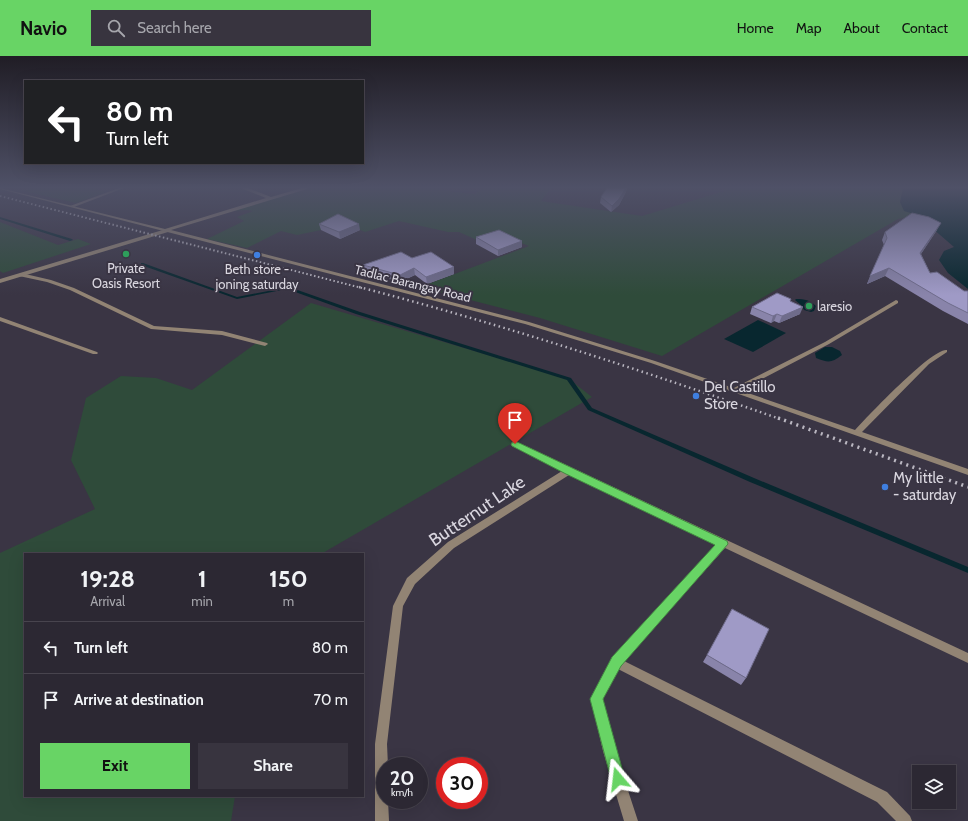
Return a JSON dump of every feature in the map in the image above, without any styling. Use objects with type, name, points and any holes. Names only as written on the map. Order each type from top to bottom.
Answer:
[{"type":"street","name":"Tadlac Barangay Road","points":[[141,224],[527,323],[653,362],[968,472]]},
{"type":"street","points":[[0,281],[186,224]]},
{"type":"street","points":[[21,274],[72,289],[153,328],[222,333],[265,344]]},
{"type":"street","points":[[734,390],[827,343],[896,302]]},
{"type":"street","points":[[0,319],[95,353]]},
{"type":"street","points":[[856,433],[927,363],[945,351]]},
{"type":"street","points":[[515,444],[723,544],[968,658]]},
{"type":"street","name":"Butternut Lake","points":[[382,821],[382,736],[398,606],[411,581],[451,545],[569,471]]},
{"type":"street","points":[[631,821],[609,751],[597,699],[616,662],[723,544]]},
{"type":"street","points":[[616,662],[882,797],[905,821]]},
{"type":"green space","points":[[0,224],[4,224],[58,245],[78,239],[91,244],[3,273],[0,271]]},
{"type":"green space","points":[[238,224],[333,224],[321,230],[297,235],[281,231],[247,248],[207,239]]},
{"type":"green space","points":[[343,224],[391,224],[365,232]]},
{"type":"green space","points":[[411,224],[890,224],[662,356],[540,318],[420,287],[529,246],[500,235],[477,240],[459,232],[448,232]]},
{"type":"green space","points":[[311,303],[569,379],[592,397],[323,553],[24,553],[24,797],[235,797],[231,821],[0,821],[0,553],[95,509],[71,460],[86,398],[121,376],[156,378],[192,390]]},
{"type":"water","points":[[927,224],[968,224],[968,289],[948,273],[939,260],[944,251],[954,247]]},
{"type":"water","name":"laresio","points":[[795,300],[812,302],[816,306],[814,311],[811,312],[804,310]]},
{"type":"water","points":[[758,320],[786,333],[753,352],[724,339]]},
{"type":"water","points":[[825,347],[832,347],[840,351],[842,355],[835,360],[830,361],[824,361],[816,358],[815,353]]},
{"type":"building","points":[[319,224],[358,224],[359,224],[339,232]]},
{"type":"building","points":[[897,224],[941,224],[920,253],[930,273],[937,272],[964,291],[968,291],[968,313],[948,303],[889,268],[870,276],[887,238],[885,232]]},
{"type":"building","points":[[499,230],[522,241],[498,250],[476,237]]},
{"type":"building","points":[[401,252],[412,258],[431,252],[454,267],[426,277],[414,268],[400,275],[363,265]]},
{"type":"building","points":[[777,293],[791,299],[790,301],[803,307],[782,316],[777,314],[773,316],[752,307]]},
{"type":"building","points":[[732,609],[769,629],[746,678],[707,655]]},
{"type":"waterway","points":[[18,224],[71,240]]},
{"type":"waterway","points":[[142,264],[237,298],[287,288],[358,313],[569,379],[590,409],[752,480],[968,570]]},
{"type":"railway","points":[[109,224],[362,288]]},
{"type":"railway","points":[[359,287],[465,316],[571,348],[780,419]]},
{"type":"railway","points":[[778,418],[968,487]]},
{"type":"place","name":"Private Oasis Resort","points":[[126,254]]},
{"type":"place","name":"Beth store - joning saturday","points":[[257,255]]},
{"type":"place","name":"laresio","points":[[809,306]]},
{"type":"place","name":"Del Castillo Store","points":[[696,396]]},
{"type":"place","name":"My little - saturday","points":[[885,487]]},
{"type":"route","points":[[515,444],[723,544],[616,662],[597,699],[609,751],[618,779]]}]
